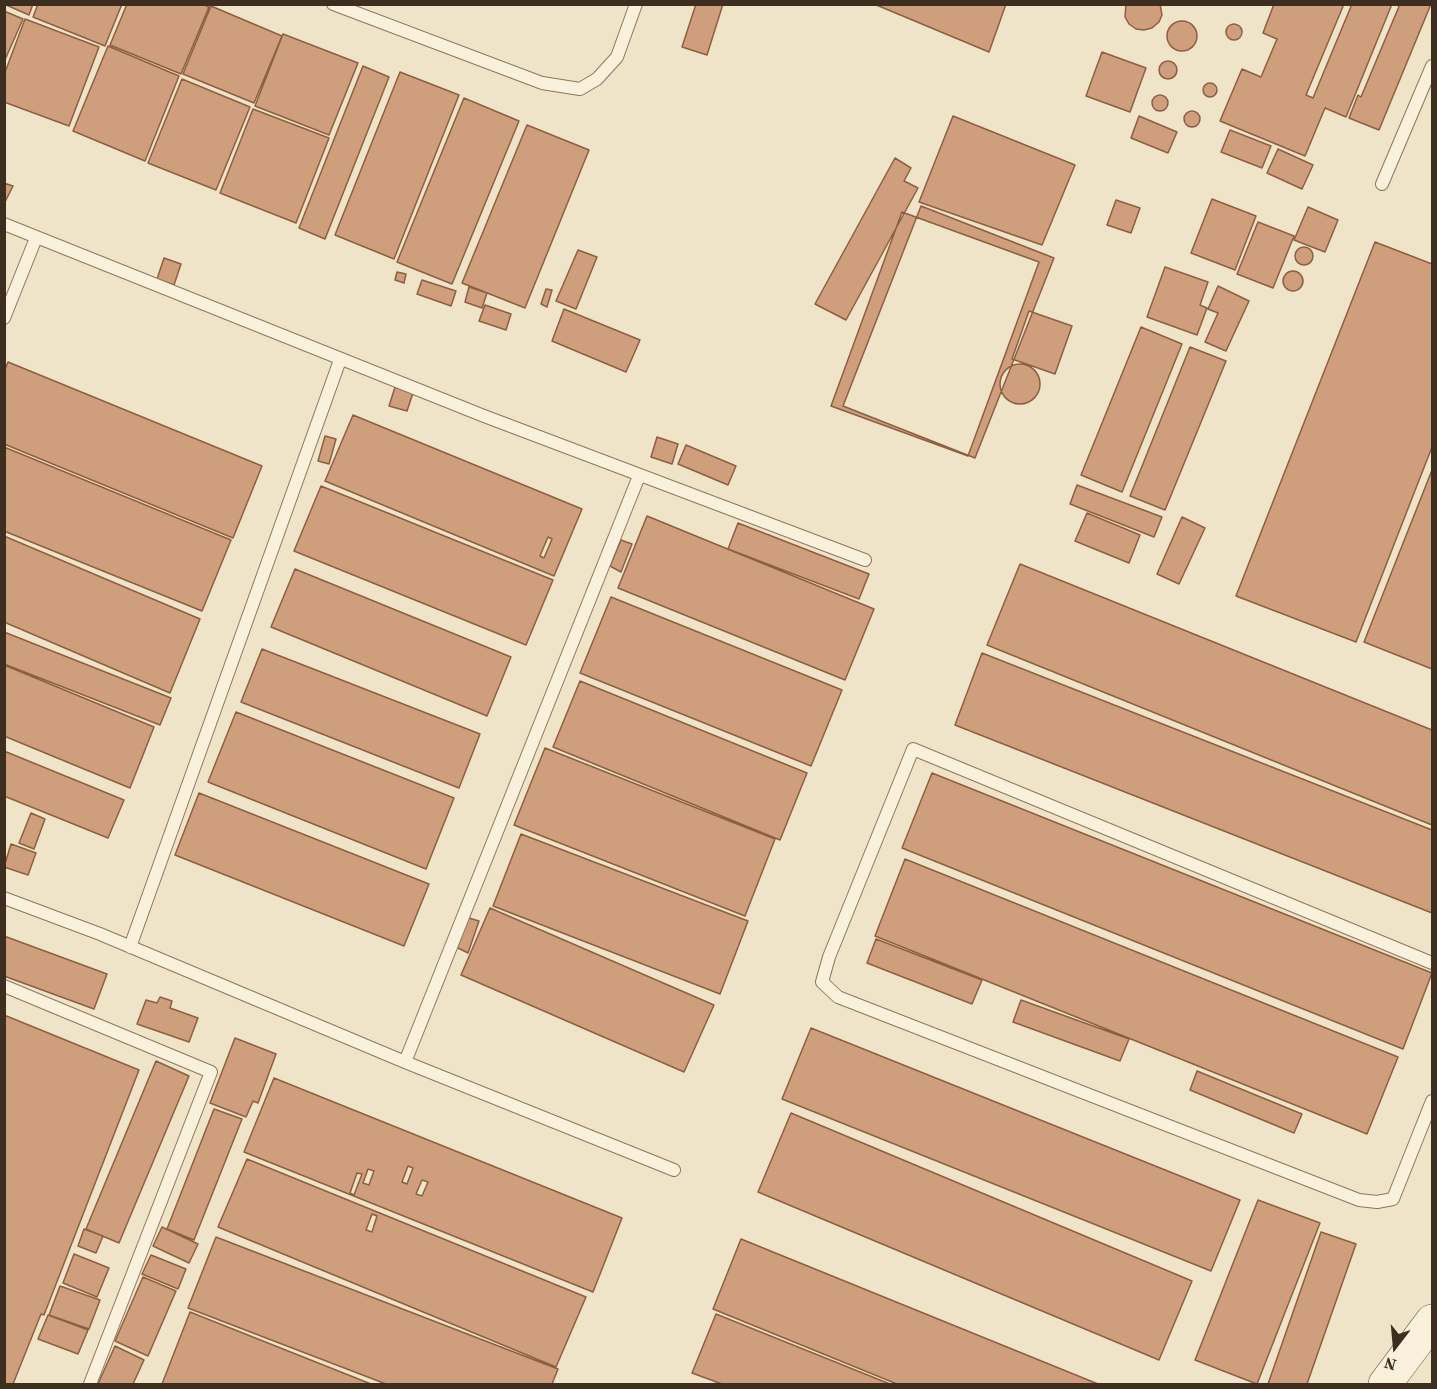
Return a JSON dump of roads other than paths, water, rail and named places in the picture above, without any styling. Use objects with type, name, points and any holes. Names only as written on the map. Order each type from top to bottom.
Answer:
[{"type":"main road","points":[[1385,1384],[1432,1321]]},
{"type":"lane","points":[[333,4],[542,83],[580,89],[597,79],[617,57],[636,4]]},
{"type":"lane","points":[[1382,184],[1432,66]]},
{"type":"lane","points":[[4,224],[340,360],[639,476],[865,560]]},
{"type":"lane","points":[[4,318],[36,238]]},
{"type":"lane","points":[[130,947],[340,360]]},
{"type":"lane","points":[[405,1062],[639,476]]},
{"type":"lane","points":[[1432,963],[913,749],[822,982],[838,997],[1359,1200],[1377,1202],[1393,1199],[1432,1101]]},
{"type":"lane","points":[[4,898],[130,947],[405,1062],[674,1170]]},
{"type":"lane","points":[[4,986],[211,1072],[90,1384]]}]
